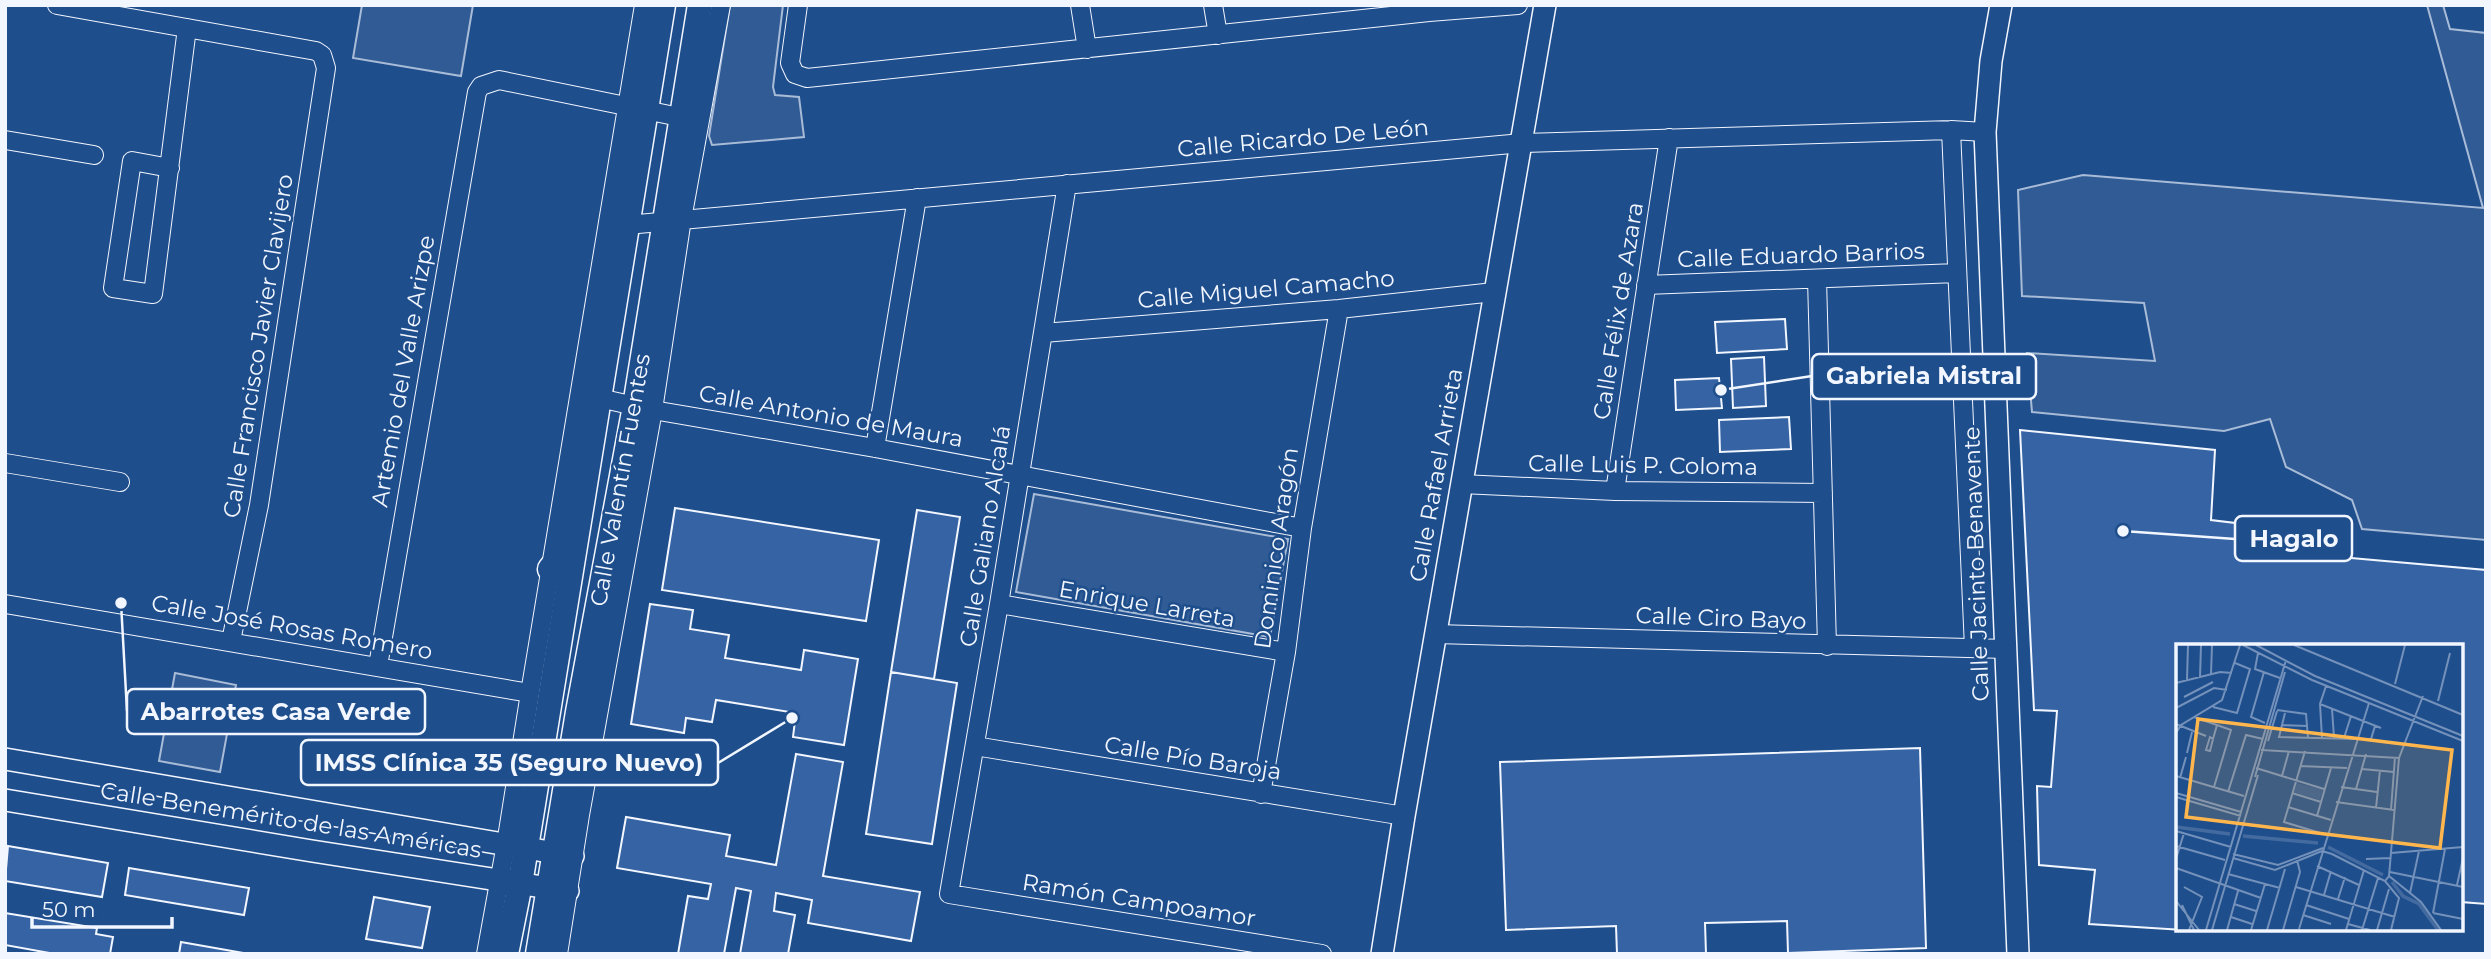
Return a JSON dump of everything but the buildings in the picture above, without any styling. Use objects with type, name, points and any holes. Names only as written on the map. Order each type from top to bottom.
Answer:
[{"type":"main road","name":"Calle Valentín Fuentes","points":[[506,954],[509,882],[577,535],[628,225],[636,107],[663,5]]},
{"type":"main road","name":"Calle Valentín Fuentes","points":[[538,954],[558,890],[578,712],[644,408],[673,220],[692,119],[700,5]]},
{"type":"main road","points":[[550,569],[577,535]]},
{"type":"street","points":[[57,5],[187,28],[170,168],[153,294],[113,288],[132,161],[170,168]]},
{"type":"street","points":[[516,846],[530,692],[550,569],[636,107],[645,5]]},
{"type":"street","points":[[636,107],[692,119],[722,5]]},
{"type":"street","points":[[798,5],[790,63],[795,74],[807,78],[1218,35],[1333,14],[1518,5]]},
{"type":"street","points":[[1080,5],[1087,49]]},
{"type":"street","points":[[1213,5],[1218,35]]},
{"type":"street","name":"Calle Rafael Arrieta","points":[[1382,954],[1545,5]]},
{"type":"street","name":"Calle Jacinto Benavente","points":[[2001,5],[1991,61],[1985,132],[2018,954]]},
{"type":"street","name":"Calle Francisco Javier Clavijero","points":[[187,28],[316,51],[323,57],[326,68],[259,505],[231,641]]},
{"type":"street","name":"Artemio del Valle Arizpe","points":[[378,666],[474,99],[481,86],[499,80],[636,107]]},
{"type":"street","points":[[1951,130],[1974,648]]},
{"type":"street","name":"Calle Ricardo De León","points":[[628,225],[1522,143],[1951,130],[1985,132]]},
{"type":"street","name":"Calle Félix de Azara","points":[[1615,491],[1669,138]]},
{"type":"street","points":[[5,140],[94,155]]},
{"type":"street","name":"Calle Galiano Alcalá","points":[[948,894],[999,604],[1067,184]]},
{"type":"street","points":[[875,448],[917,198]]},
{"type":"street","name":"Calle Eduardo Barrios","points":[[1646,285],[1957,273]]},
{"type":"street","points":[[1817,279],[1827,646]]},
{"type":"street","name":"Calle Miguel Camacho","points":[[1043,333],[1339,309],[1494,292]]},
{"type":"street","name":"Dominico Aragón","points":[[1261,794],[1286,652],[1302,528],[1339,309]]},
{"type":"street","name":"Calle Antonio de Maura","points":[[599,398],[1302,528]]},
{"type":"street","points":[[5,463],[120,482]]},
{"type":"street","name":"Calle Luis P. Coloma","points":[[1461,484],[1615,491],[1823,493]]},
{"type":"street","name":"Calle José Rosas Romero","points":[[5,604],[530,692]]},
{"type":"street","name":"Enrique Larreta","points":[[999,604],[1286,652]]},
{"type":"street","name":"Calle Ciro Bayo","points":[[1435,634],[2006,649]]},
{"type":"street","name":"Calle Pío Baroja","points":[[975,746],[1404,816]]},
{"type":"street","name":"Calle Benemérito de las Américas","points":[[5,759],[564,854]]},
{"type":"street","name":"Calle Benemérito de las Américas","points":[[5,800],[558,890]]},
{"type":"street","points":[[486,954],[509,882]]},
{"type":"street","points":[[558,890],[558,954]]},
{"type":"street","name":"Ramón Campoamor","points":[[948,894],[1322,954]]},
{"type":"shaded area","points":[[362,5],[473,5],[461,76],[353,58]]},
{"type":"shaded area","points":[[730,5],[783,5],[773,87],[775,95],[799,97],[804,137],[712,145],[709,136]]},
{"type":"shaded area","points":[[2427,5],[2443,5],[2450,29],[2486,33],[2486,540],[2362,529],[2352,500],[2286,467],[2270,419],[2224,431],[2032,412],[2027,353],[2155,361],[2144,303],[2022,296],[2018,190],[2083,175],[2483,208]]},
{"type":"shaded area","points":[[1034,494],[1288,539],[1270,637],[1016,592]]},
{"type":"shaded area","points":[[175,673],[236,685],[220,772],[159,761]]},
{"type":"place","name":"Gabriela Mistral","points":[[1721,390]]},
{"type":"place","name":"Hagalo","points":[[2123,531]]},
{"type":"place","name":"Abarrotes Casa Verde","points":[[121,603]]},
{"type":"place","name":"IMSS Clínica 35 (Seguro Nuevo)","points":[[792,718]]}]
